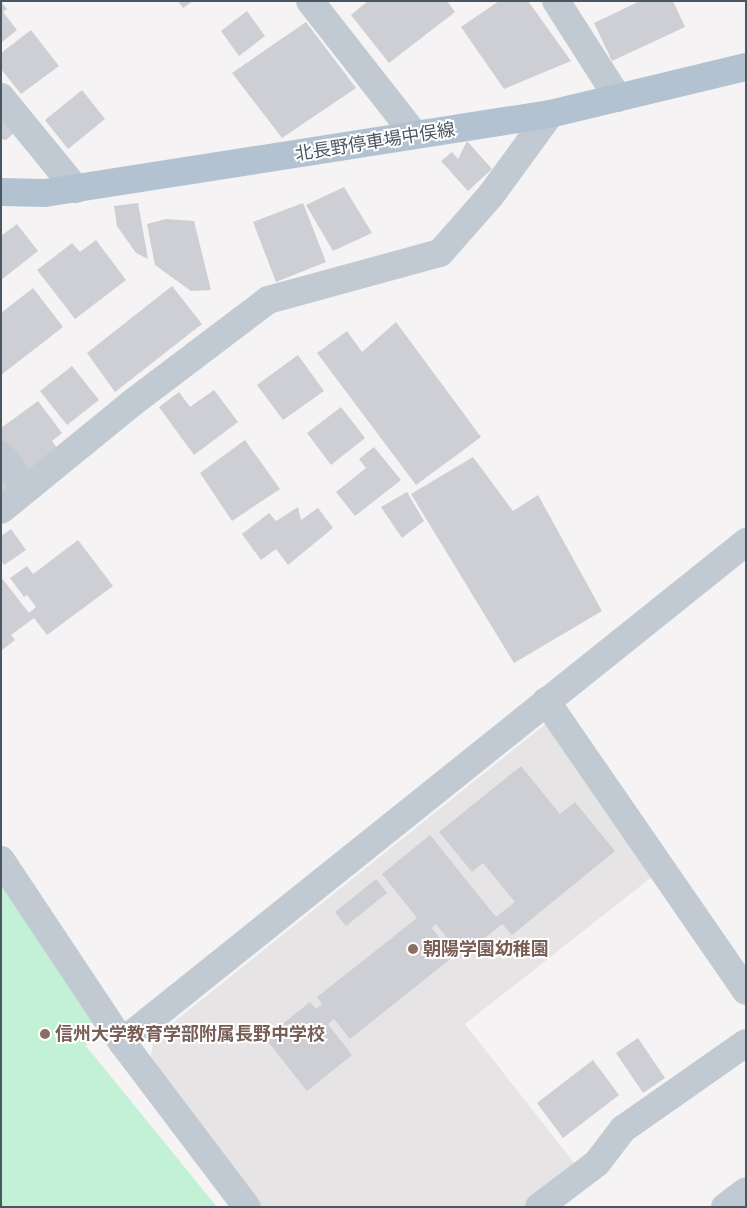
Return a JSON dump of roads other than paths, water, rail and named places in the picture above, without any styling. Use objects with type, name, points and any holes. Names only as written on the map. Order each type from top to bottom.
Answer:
[{"type":"main road","name":"北長野停車場中俣線","points":[[1,192],[45,194],[550,114],[746,67]]},
{"type":"street","points":[[310,1],[415,135]]},
{"type":"street","points":[[556,1],[618,98]]},
{"type":"street","points":[[1,97],[76,189]]},
{"type":"street","points":[[1,510],[132,403],[268,300],[440,253],[491,195],[550,114]]},
{"type":"street","points":[[1,455],[21,482],[32,484]]},
{"type":"street","points":[[122,1042],[746,542]]},
{"type":"street","points":[[546,702],[746,992]]},
{"type":"street","points":[[1,860],[122,1042],[248,1207]]},
{"type":"street","points":[[539,1207],[597,1163],[623,1130],[746,1043]]},
{"type":"street","points":[[725,1207],[746,1190]]},
{"type":"place","name":"朝陽学園幼稚園","points":[[413,949]]},
{"type":"place","name":"信州大学教育学部附属長野中学校","points":[[45,1034]]}]
